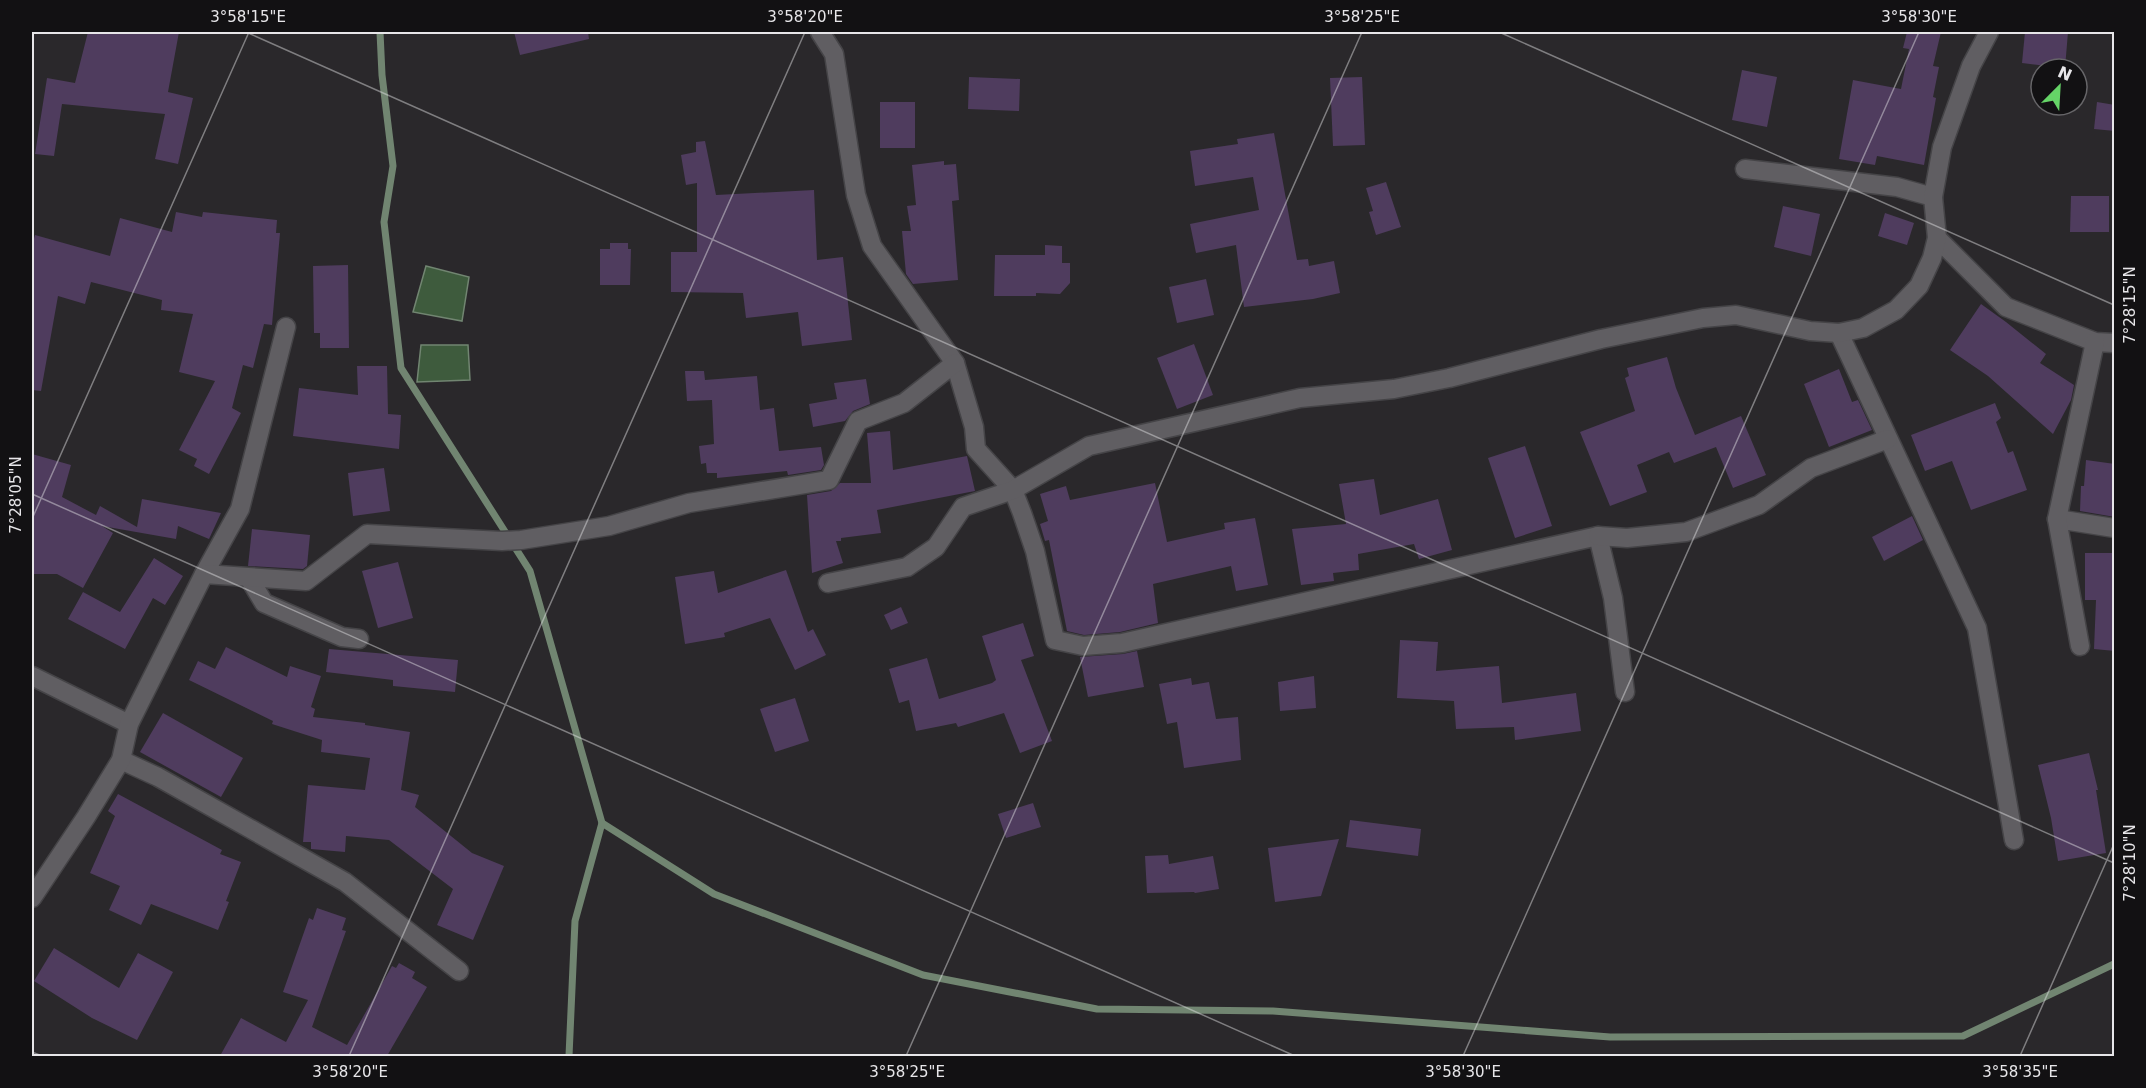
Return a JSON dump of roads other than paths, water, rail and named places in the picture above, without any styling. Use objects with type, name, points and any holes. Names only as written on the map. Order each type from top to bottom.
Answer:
[{"type":"street","points":[[820,32],[834,54],[856,195],[872,246],[955,363],[974,427],[976,449],[1013,490],[1035,551],[1055,640],[1083,646],[1122,643],[1598,536],[1628,538],[1686,532],[1759,505],[1811,468],[1888,439]]},
{"type":"street","points":[[828,583],[907,567],[936,547],[963,507],[1013,490],[1089,446],[1300,398],[1395,389],[1449,378],[1601,339],[1703,318],[1736,315],[1810,332],[1839,333],[1863,328],[1896,309],[1919,286],[1932,258],[1936,238],[1933,197],[1942,147],[1971,66],[1989,32]]},
{"type":"street","points":[[1745,169],[1897,187],[1933,197]]},
{"type":"street","points":[[1936,238],[2006,307],[2096,342],[2115,343]]},
{"type":"street","points":[[32,898],[121,760],[129,724],[204,574],[240,509],[286,327]]},
{"type":"street","points":[[1839,333],[1977,628],[2014,840]]},
{"type":"street","points":[[2080,646],[2057,519],[2096,342]]},
{"type":"street","points":[[204,574],[306,580],[367,534],[521,540],[609,526],[689,503],[829,480],[858,421],[904,403],[955,363]]},
{"type":"street","points":[[2057,519],[2115,528]]},
{"type":"street","points":[[1598,536],[1613,598],[1625,692]]},
{"type":"street","points":[[249,578],[264,603],[342,637],[359,639]]},
{"type":"street","points":[[32,676],[129,724]]},
{"type":"street","points":[[121,760],[187,793],[345,882],[459,971]]},
{"type":"waterway","points":[[380,32],[382,75],[393,166],[384,222],[401,368],[530,571],[602,823],[575,921],[569,1056]]},
{"type":"waterway","points":[[602,823],[714,894],[923,975],[1097,1009],[1273,1011],[1610,1037],[1963,1036],[2114,964]]}]
